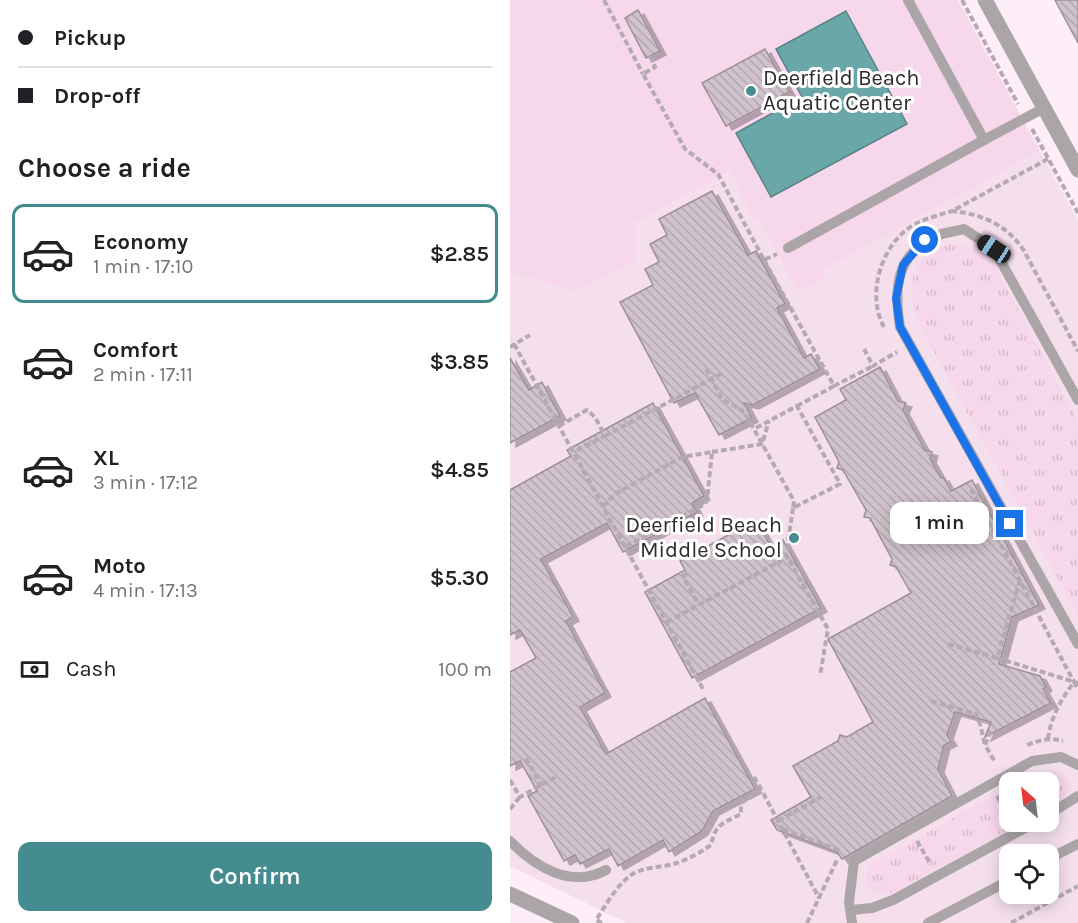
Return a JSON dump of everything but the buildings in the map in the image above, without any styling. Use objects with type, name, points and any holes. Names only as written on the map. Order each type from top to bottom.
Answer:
[{"type":"street","points":[[986,0],[1078,170]]},
{"type":"street","points":[[510,894],[573,923]]},
{"type":"lane","points":[[908,0],[984,141]]},
{"type":"lane","points":[[788,248],[1044,108]]},
{"type":"lane","points":[[1078,400],[994,249],[964,229],[925,240],[903,265],[896,298],[900,327],[1078,644]]},
{"type":"lane","points":[[852,923],[849,902],[854,861],[1032,761],[1061,757],[1078,765]]},
{"type":"lane","points":[[1059,808],[1078,796]]},
{"type":"lane","points":[[851,910],[872,908],[893,900],[1018,832]]},
{"type":"lane","points":[[510,841],[539,866],[559,873],[580,879],[596,876],[606,870]]},
{"type":"lane","points":[[1059,854],[1078,844]]},
{"type":"lane","points":[[928,923],[999,886]]},
{"type":"path","points":[[604,0],[685,149],[718,174],[834,386]]},
{"type":"path","points":[[643,74],[655,67],[650,56]]},
{"type":"path","points":[[1048,159],[952,211],[972,213],[986,218],[1002,226],[1014,237],[1078,351]]},
{"type":"path","points":[[764,260],[788,248]]},
{"type":"path","points":[[530,335],[512,345],[574,452],[701,689]]},
{"type":"path","points":[[864,349],[873,366]]},
{"type":"path","points":[[754,429],[897,352]]},
{"type":"path","points":[[706,369],[722,399],[742,409],[794,501],[786,551],[828,629],[820,676]]},
{"type":"path","points":[[574,452],[721,374]]},
{"type":"path","points":[[793,508],[840,484],[797,406]]},
{"type":"path","points":[[559,426],[587,411],[595,417],[605,436]]},
{"type":"path","points":[[762,444],[769,421]]},
{"type":"path","points":[[603,507],[615,494],[682,457],[762,444]]},
{"type":"path","points":[[625,547],[705,504],[712,452]]},
{"type":"path","points":[[667,622],[788,557]]},
{"type":"path","points":[[687,574],[683,576],[699,605]]},
{"type":"path","points":[[997,658],[1020,580]]},
{"type":"path","points":[[948,645],[1076,682]]},
{"type":"path","points":[[1076,682],[1078,689]]},
{"type":"path","points":[[1048,739],[1055,710],[1076,682]]},
{"type":"path","points":[[931,701],[976,714],[985,745],[995,762]]},
{"type":"path","points":[[985,745],[991,731]]},
{"type":"path","points":[[526,758],[541,785]]},
{"type":"path","points":[[510,809],[520,797],[556,776]]},
{"type":"path","points":[[754,777],[819,898]]},
{"type":"path","points":[[510,780],[520,797]]},
{"type":"path","points":[[602,923],[596,920],[623,882],[633,874],[648,868],[677,863],[711,845],[713,832],[717,827],[741,814],[741,802],[762,791]]},
{"type":"path","points":[[778,821],[821,797]]},
{"type":"path","points":[[707,825],[713,832]]},
{"type":"path","points":[[782,829],[841,851]]},
{"type":"path","points":[[1011,923],[1078,886]]},
{"type":"shaded area","name":"Deerfield Beach Middle School","points":[[1040,151],[1078,220],[1078,923],[627,923],[510,866],[510,272],[576,292],[635,223],[730,171],[752,217],[761,223],[798,293],[826,277],[823,270]]},
{"type":"green space","points":[[510,0],[958,0],[1040,151],[823,270],[827,277],[798,293],[761,223],[752,217],[730,171],[635,223],[635,260],[575,292],[510,272]]},
{"type":"green space","points":[[952,243],[977,251],[996,268],[1078,421],[1078,615],[920,326],[915,312],[912,286],[919,264],[926,255],[937,248]]},
{"type":"green space","points":[[1052,770],[1063,773],[1071,787],[1059,802],[1059,772],[1040,772]]},
{"type":"green space","points":[[999,793],[999,832],[1005,832],[898,890],[886,894],[881,895],[874,892],[865,877],[873,863]]},
{"type":"water","points":[[846,11],[907,124],[771,197],[736,133],[802,97],[776,49]]},
{"type":"place","name":"Deerfield Beach Aquatic Center","points":[[751,91]]},
{"type":"place","name":"Deerfield Beach Middle School","points":[[794,538]]},
{"type":"route","points":[[925,240],[903,265],[896,298],[900,327],[1010,524]]}]
